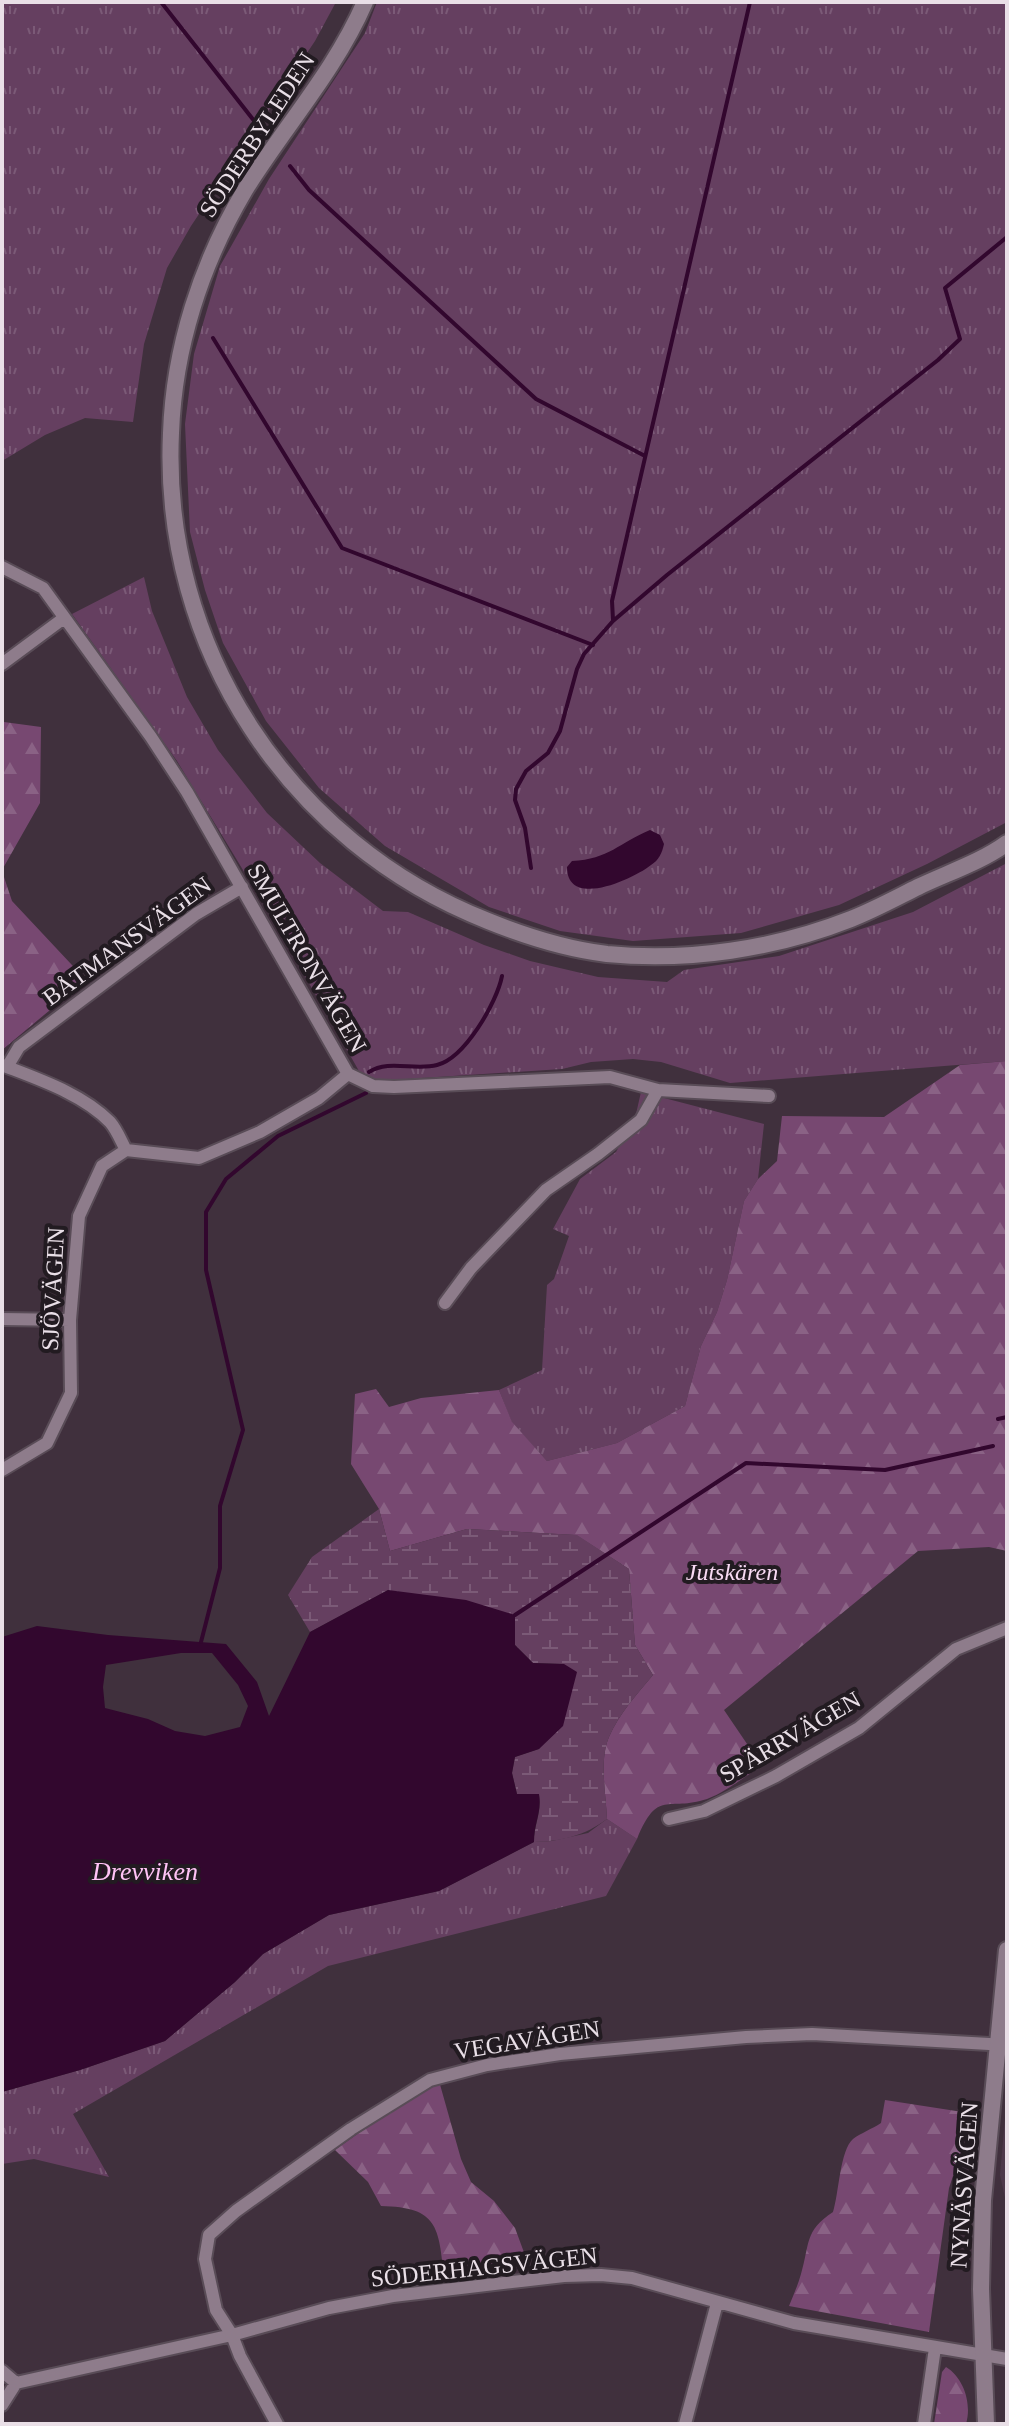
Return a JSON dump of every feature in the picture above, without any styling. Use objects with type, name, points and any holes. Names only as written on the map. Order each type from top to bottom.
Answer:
[{"type":"street","name":"SÖDERBYLEDEN","points":[[365,2],[339,51],[226,224],[189,319],[176,381],[170,472],[185,578],[211,653],[265,750],[286,777],[342,835],[433,896],[533,938],[606,954],[707,954],[786,939],[853,919],[1004,846]]},
{"type":"street","name":"SMULTRONVÄGEN","points":[[2,567],[43,588],[187,792],[348,1074],[373,1086],[610,1077],[658,1090],[769,1096]]},
{"type":"street","points":[[2,664],[64,618]]},
{"type":"street","name":"BÅTMANSVÄGEN","points":[[4,1066],[19,1047],[196,914],[242,887]]},
{"type":"street","points":[[4,1066],[93,1107],[113,1125],[126,1150],[199,1158],[260,1132],[319,1098],[348,1074]]},
{"type":"street","points":[[445,1303],[471,1268],[546,1190],[641,1120],[658,1090]]},
{"type":"street","name":"SJÖVÄGEN","points":[[2,1470],[47,1443],[71,1393],[70,1320],[79,1216],[102,1166],[126,1150]]},
{"type":"street","points":[[2,1319],[70,1320]]},
{"type":"street","name":"SPÄRRVÄGEN","points":[[669,1819],[704,1811],[776,1776],[859,1728],[956,1649],[1007,1628]]},
{"type":"street","name":"NYNÄSVÄGEN","points":[[986,2424],[982,2355],[983,2200],[1003,2045],[1007,1950]]},
{"type":"street","name":"VEGAVÄGEN","points":[[277,2424],[216,2310],[205,2259],[209,2235],[236,2211],[351,2129],[430,2080],[487,2065],[560,2054],[746,2037],[812,2034],[1003,2045]]},
{"type":"street","name":"SÖDERHAGSVÄGEN","points":[[16,2383],[232,2335],[329,2308],[393,2296],[564,2276],[601,2275],[632,2278],[794,2323],[1007,2359]]},
{"type":"street","points":[[685,2424],[717,2303]]},
{"type":"street","points":[[924,2424],[935,2348]]},
{"type":"street","points":[[2,2371],[16,2383],[2,2405]]},
{"type":"shaded area","points":[[1007,2096],[1007,2207],[1000,2175]]},
{"type":"green space","points":[[2,2],[336,2],[315,41],[191,226],[167,268],[144,344],[133,422],[85,418],[45,435],[2,461]]},
{"type":"green space","points":[[377,2],[1007,2],[1007,822],[839,905],[741,933],[633,941],[560,931],[489,907],[385,846],[319,788],[266,721],[223,643],[190,532],[185,424],[194,354],[220,266],[269,179],[365,33]]},
{"type":"green space","points":[[144,577],[152,611],[187,697],[218,750],[267,813],[320,863],[383,911],[408,912],[530,961],[598,977],[667,982],[684,970],[779,956],[913,912],[1007,863],[1007,1061],[730,1083],[661,1062],[633,1059],[591,1062],[562,1069],[376,1081],[359,1071],[177,761],[72,614]]},
{"type":"green space","points":[[2,723],[41,727],[40,803],[2,870]]},
{"type":"green space","points":[[2,871],[12,901],[86,980],[2,1050]]},
{"type":"green space","name":"Jutskären","points":[[1007,1061],[1007,1551],[989,1547],[918,1551],[724,1710],[762,1766],[707,1799],[658,1807],[644,1823],[637,1839],[607,1819],[604,1777],[604,1756],[609,1737],[623,1712],[653,1675],[635,1645],[629,1569],[576,1535],[467,1529],[390,1551],[379,1509],[351,1464],[355,1394],[376,1389],[389,1407],[421,1398],[499,1390],[512,1422],[547,1461],[617,1443],[685,1406],[701,1346],[717,1312],[727,1280],[744,1201],[758,1179],[777,1161],[782,1116],[884,1117],[960,1065]]},
{"type":"green space","points":[[641,1092],[764,1124],[758,1179],[744,1201],[727,1280],[717,1312],[701,1346],[685,1406],[617,1443],[547,1461],[512,1423],[499,1390],[542,1370],[547,1285],[554,1279],[569,1236],[553,1229],[580,1179],[616,1152],[636,1114]]},
{"type":"green space","points":[[379,1509],[390,1551],[467,1529],[577,1535],[629,1569],[635,1645],[653,1675],[623,1712],[606,1746],[607,1819],[590,1830],[572,1836],[534,1842],[539,1795],[517,1794],[512,1773],[515,1757],[539,1749],[564,1664],[533,1663],[515,1645],[388,1590],[310,1632],[288,1595],[312,1557]]},
{"type":"green space","points":[[607,1819],[637,1839],[606,1896],[328,1966],[73,2114],[109,2177],[34,2159],[2,2164],[2,2092],[165,2041],[263,1954],[329,1915],[439,1891],[534,1842],[588,1833]]},
{"type":"green space","points":[[439,2081],[461,2159],[471,2182],[494,2201],[515,2228],[529,2266],[444,2278],[440,2245],[432,2223],[414,2210],[381,2206],[368,2182],[335,2150],[402,2102]]},
{"type":"green space","points":[[885,2100],[969,2113],[965,2140],[949,2188],[929,2332],[789,2306],[813,2232],[833,2212],[845,2152],[853,2139],[881,2123]]},
{"type":"green space","points":[[946,2367],[958,2378],[965,2392],[968,2408],[966,2424],[934,2424],[942,2372]]},
{"type":"water","points":[[650,830],[660,835],[664,844],[658,859],[642,871],[616,883],[589,889],[577,887],[570,880],[567,867],[572,861],[605,854]]},
{"type":"water","name":"Drevviken","points":[[388,1590],[466,1600],[515,1615],[515,1645],[533,1663],[564,1664],[577,1672],[563,1726],[539,1749],[515,1757],[512,1773],[517,1794],[539,1794],[534,1842],[439,1891],[329,1915],[263,1954],[165,2041],[2,2092],[2,1637],[37,1626],[226,1644],[257,1682],[269,1716],[310,1632]],"holes":[[[181,1653],[212,1653],[238,1685],[248,1706],[240,1727],[205,1736],[175,1731],[148,1719],[105,1708],[103,1687],[106,1665]]]},
{"type":"waterway","points":[[161,2],[255,122]]},
{"type":"waterway","points":[[613,620],[612,601],[750,2]]},
{"type":"waterway","points":[[290,166],[309,190],[536,399],[645,456]]},
{"type":"waterway","points":[[531,868],[525,828],[515,800],[516,789],[526,771],[548,753],[560,731],[584,654],[613,621],[667,575],[938,360],[960,339],[945,288],[1007,237]]},
{"type":"waterway","points":[[213,338],[342,548],[593,645]]},
{"type":"waterway","points":[[369,1072],[385,1066],[428,1066],[448,1060],[478,1028],[494,1000],[502,976]]},
{"type":"waterway","points":[[201,1642],[220,1568],[220,1506],[243,1430],[206,1270],[206,1212],[226,1179],[278,1136],[366,1093]]},
{"type":"waterway","points":[[998,1419],[1007,1417]]},
{"type":"waterway","points":[[515,1615],[746,1463],[885,1470],[993,1446]]}]
